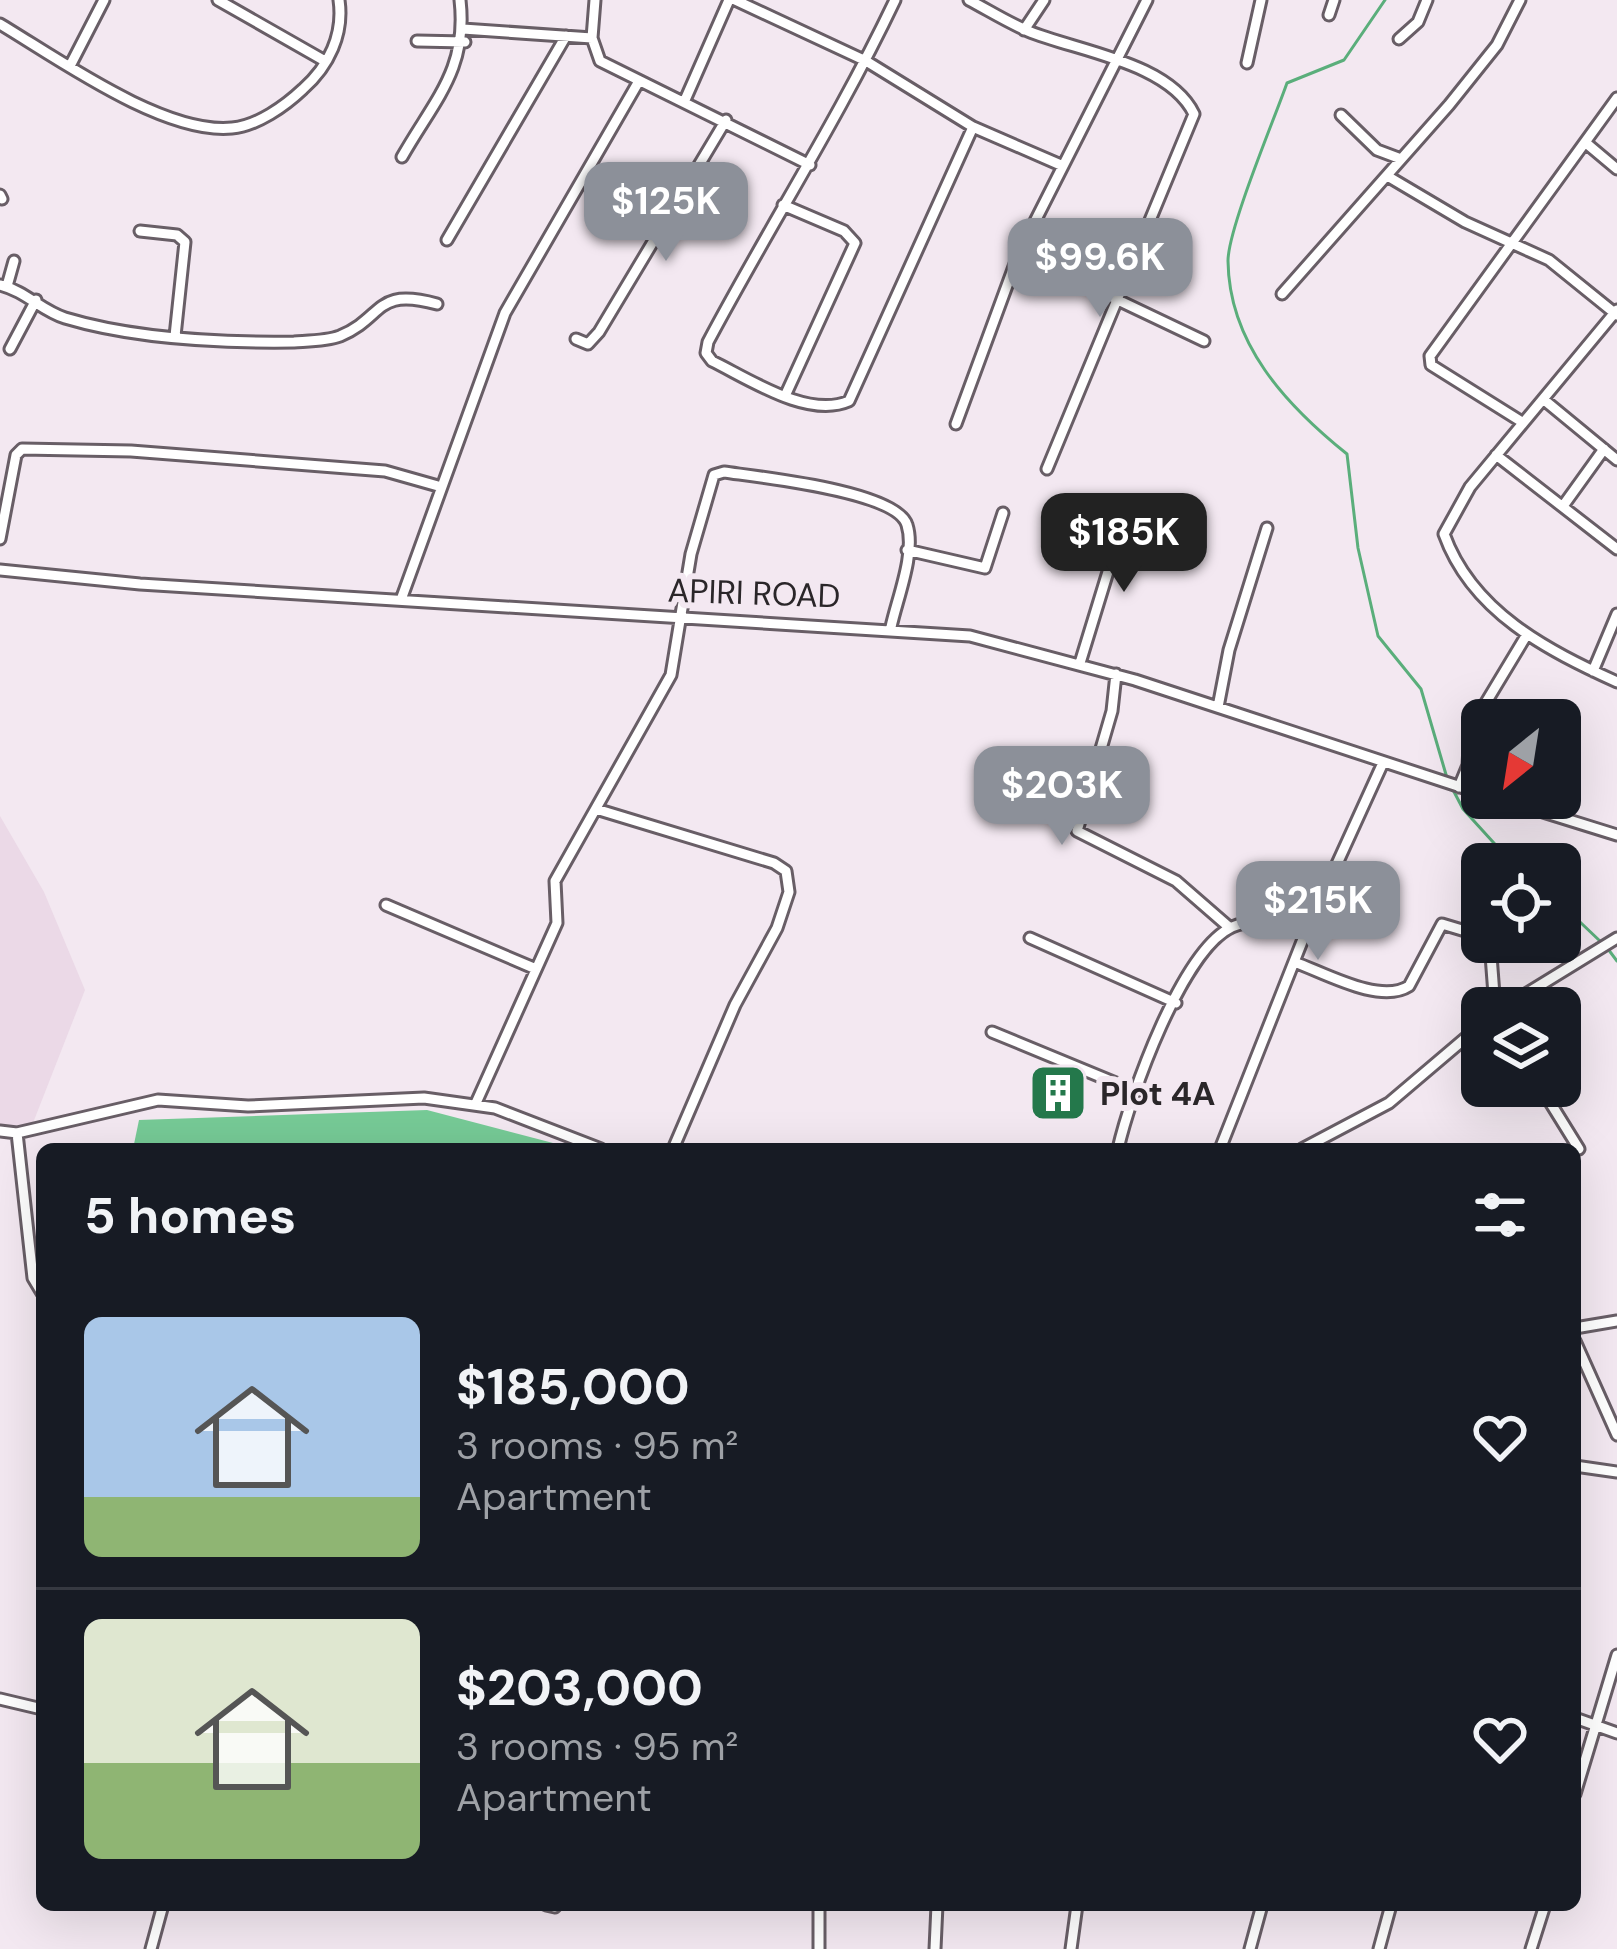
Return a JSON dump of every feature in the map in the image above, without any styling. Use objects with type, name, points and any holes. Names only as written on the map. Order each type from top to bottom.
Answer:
[{"type":"street","points":[[70,66],[104,0]]},
{"type":"street","points":[[218,0],[325,61]]},
{"type":"street","points":[[0,24],[144,108],[232,128],[286,105],[325,61],[342,21],[338,0]]},
{"type":"street","points":[[402,157],[465,42],[460,0]]},
{"type":"street","points":[[596,0],[592,38],[600,61],[810,165]]},
{"type":"street","points":[[685,100],[732,0],[866,61],[973,127],[1063,166]]},
{"type":"street","points":[[896,0],[706,352],[785,396],[835,407],[849,401],[973,127]]},
{"type":"street","points":[[969,0],[1024,30],[1118,57],[1187,100],[1194,114],[1047,469]]},
{"type":"street","points":[[1024,30],[1044,0]]},
{"type":"street","points":[[956,424],[1018,253],[1148,0]]},
{"type":"street","points":[[1247,63],[1261,0]]},
{"type":"street","points":[[1329,15],[1334,0]]},
{"type":"street","points":[[1400,39],[1418,22],[1427,0]]},
{"type":"street","points":[[1282,294],[1389,177],[1497,45],[1520,0]]},
{"type":"street","points":[[464,28],[592,38]]},
{"type":"street","points":[[447,240],[566,36]]},
{"type":"street","points":[[418,40],[465,42]]},
{"type":"street","points":[[402,597],[438,486],[506,313],[639,80]]},
{"type":"street","points":[[1522,422],[1430,361],[1432,350],[1617,98]]},
{"type":"street","points":[[1341,115],[1378,150],[1401,159]]},
{"type":"street","points":[[576,340],[588,344],[599,332],[726,121]]},
{"type":"street","points":[[1586,143],[1617,169]]},
{"type":"street","points":[[1389,177],[1465,222],[1512,239],[1563,270],[1616,313],[1496,455],[1446,523],[1444,534],[1466,578],[1526,635],[1617,682]]},
{"type":"street","points":[[783,205],[855,236],[785,396]]},
{"type":"street","points":[[140,231],[178,235],[184,242],[175,336]]},
{"type":"street","points":[[1018,253],[1204,341]]},
{"type":"street","points":[[14,260],[3,286],[72,320],[175,336],[335,339],[378,305],[411,298],[437,304]]},
{"type":"street","points":[[10,349],[36,300]]},
{"type":"street","points":[[1543,399],[1617,460]]},
{"type":"street","points":[[0,539],[16,454],[22,449],[385,471],[438,486]]},
{"type":"street","points":[[1563,506],[1604,449]]},
{"type":"street","points":[[1496,455],[1617,549]]},
{"type":"street","points":[[476,1103],[557,923],[555,881],[671,675],[710,484],[724,472],[866,497],[906,521],[907,550],[891,626]]},
{"type":"street","points":[[907,550],[988,567],[1003,513]]},
{"type":"street","points":[[1080,664],[1126,513]]},
{"type":"street","points":[[1218,707],[1228,650],[1268,528]]},
{"type":"street","name":"APIRI ROAD","points":[[0,570],[140,584],[891,626],[970,635],[1116,674],[1459,787]]},
{"type":"street","points":[[1593,671],[1617,614]]},
{"type":"street","points":[[1459,787],[1468,765],[1470,729],[1526,635]]},
{"type":"street","points":[[1116,674],[1112,711],[1078,831],[1085,840],[1176,881],[1230,928]]},
{"type":"street","points":[[1222,1143],[1305,934],[1382,765]]},
{"type":"street","points":[[596,809],[774,863],[786,872],[789,892],[777,928],[735,1005],[677,1143]]},
{"type":"street","points":[[1566,819],[1617,835]]},
{"type":"street","points":[[386,904],[536,970]]},
{"type":"street","points":[[1120,1143],[1135,1091],[1196,961],[1230,928],[1274,923],[1305,934]]},
{"type":"street","points":[[1294,962],[1381,992],[1400,992],[1442,924],[1461,930]]},
{"type":"street","points":[[1030,938],[1176,1003]]},
{"type":"street","points":[[1534,987],[1617,938]]},
{"type":"street","points":[[992,1032],[1135,1091]]},
{"type":"street","points":[[1313,1143],[1389,1103],[1461,1042]]},
{"type":"street","points":[[0,1131],[17,1133],[158,1100],[248,1106],[424,1098],[476,1103],[585,1143]]},
{"type":"street","points":[[1553,1107],[1575,1143]]},
{"type":"street","points":[[17,1133],[36,1283]]},
{"type":"street","points":[[1581,1327],[1617,1321]]},
{"type":"street","points":[[1581,1354],[1617,1435]]},
{"type":"street","points":[[1581,1467],[1617,1472]]},
{"type":"street","points":[[1581,1774],[1617,1655]]},
{"type":"street","points":[[0,1699],[36,1707]]},
{"type":"street","points":[[1581,1720],[1617,1733]]},
{"type":"street","points":[[151,1949],[161,1911]]},
{"type":"street","points":[[819,1911],[819,1949]]},
{"type":"street","points":[[935,1949],[937,1911]]},
{"type":"street","points":[[1071,1949],[1076,1911]]},
{"type":"street","points":[[1250,1949],[1260,1911]]},
{"type":"street","points":[[1379,1949],[1389,1911]]},
{"type":"street","points":[[1531,1949],[1543,1911]]},
{"type":"shaded area","points":[[0,816],[44,892],[85,990],[33,1123],[0,1129]]},
{"type":"green space","points":[[427,1110],[553,1143],[134,1143],[139,1120]]},
{"type":"waterway","points":[[1385,0],[1344,60],[1287,83],[1243,200],[1228,261],[1238,319],[1250,346],[1283,393],[1347,454],[1358,548],[1378,636],[1421,689],[1447,778]]},
{"type":"waterway","points":[[1451,786],[1463,809],[1494,843]]},
{"type":"waterway","points":[[1581,923],[1601,942]]},
{"type":"waterway","points":[[1608,949],[1617,961]]},
{"type":"place","name":"Plot 4A","points":[[1058,1093]]}]
